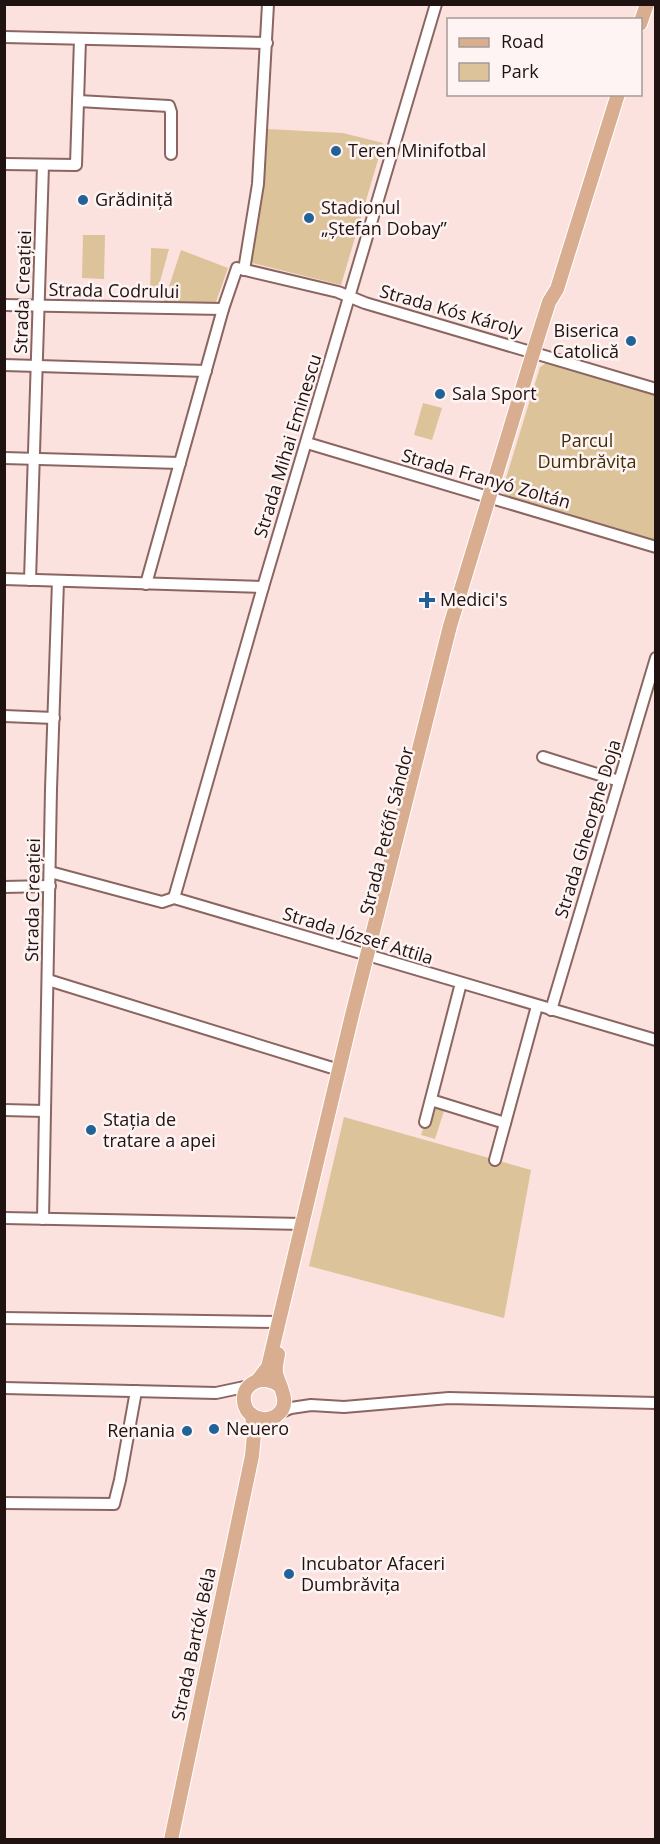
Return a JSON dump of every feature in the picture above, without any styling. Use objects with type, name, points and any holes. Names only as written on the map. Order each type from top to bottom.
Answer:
[{"type":"main road","points":[[642,18],[647,4]]},
{"type":"main road","name":"Strada Petőfi Sándor","points":[[282,1390],[276,1368],[282,1333],[450,626],[493,499],[537,353],[556,306],[557,289],[617,96]]},
{"type":"main road","name":"Strada Petőfi Sándor","points":[[254,1383],[268,1367],[339,1070],[370,957]]},
{"type":"main road","points":[[270,1380],[282,1390],[283,1407],[274,1416],[257,1418],[248,1410],[244,1398],[254,1383],[270,1380]]},
{"type":"main road","name":"Strada Bartók Béla","points":[[171,1839],[252,1456],[254,1434],[248,1410]]},
{"type":"main road","name":"Strada Bartók Béla","points":[[252,1456],[262,1431],[274,1416]]},
{"type":"street","points":[[146,584],[223,309],[240,269],[258,184],[268,4]]},
{"type":"street","name":"Strada Mihai Eminescu","points":[[174,898],[263,587],[436,4]]},
{"type":"street","points":[[4,37],[267,43]]},
{"type":"street","points":[[4,164],[76,165],[80,39]]},
{"type":"street","points":[[78,101],[169,106],[171,154]]},
{"type":"street","name":"Strada Creației","points":[[30,580],[43,165]]},
{"type":"street","name":"Strada Kós Károly","points":[[240,269],[350,297],[656,389]]},
{"type":"street","name":"Strada Codrului","points":[[4,305],[223,309]]},
{"type":"street","points":[[4,365],[206,371]]},
{"type":"street","name":"Strada Franyó Zoltán","points":[[307,443],[656,547]]},
{"type":"street","points":[[4,458],[180,463]]},
{"type":"street","points":[[4,579],[263,587]]},
{"type":"street","name":"Strada Creației","points":[[43,1219],[58,581]]},
{"type":"street","name":"Strada Gheorghe Doja","points":[[551,1010],[656,658]]},
{"type":"street","points":[[4,717],[54,718]]},
{"type":"street","points":[[543,757],[620,781]]},
{"type":"street","name":"Strada József Attila","points":[[50,872],[162,902],[174,898],[656,1040]]},
{"type":"street","points":[[4,887],[50,886]]},
{"type":"street","points":[[48,980],[339,1070]]},
{"type":"street","points":[[424,1122],[461,983]]},
{"type":"street","points":[[495,1161],[537,1006]]},
{"type":"street","points":[[431,1101],[505,1123]]},
{"type":"street","points":[[4,1110],[44,1111]]},
{"type":"street","points":[[4,1218],[303,1224]]},
{"type":"street","points":[[4,1318],[279,1322]]},
{"type":"street","points":[[216,1393],[254,1383]]},
{"type":"street","points":[[4,1388],[216,1393],[237,1398],[248,1410]]},
{"type":"street","points":[[282,1390],[295,1400],[311,1406]]},
{"type":"street","points":[[4,1503],[114,1504],[136,1391]]},
{"type":"street","points":[[274,1416],[291,1408],[344,1407],[449,1398],[656,1403]]},
{"type":"green space","name":"Stadionul „Ștefan Dobay”","points":[[267,129],[343,133],[383,143],[341,285],[248,262],[262,183]]},
{"type":"green space","points":[[83,235],[105,235],[104,279],[82,278]]},
{"type":"green space","points":[[151,248],[169,249],[156,296],[150,296]]},
{"type":"green space","points":[[181,250],[228,268],[216,302],[164,302]]},
{"type":"green space","name":"Parcul Dumbrăvița","points":[[546,363],[655,391],[655,546],[508,499],[502,491],[540,367]]},
{"type":"green space","points":[[423,403],[442,408],[432,440],[414,435]]},
{"type":"green space","points":[[431,1105],[445,1108],[435,1139],[421,1135]]},
{"type":"green space","points":[[344,1117],[531,1170],[504,1318],[309,1266]]},
{"type":"place","name":"Teren Minifotbal","points":[[336,151]]},
{"type":"place","name":"Grădiniță","points":[[83,200]]},
{"type":"place","name":"Stadionul „Ștefan Dobay”","points":[[309,218]]},
{"type":"place","name":"Biserica Catolică","points":[[631,341]]},
{"type":"place","name":"Sala Sport","points":[[440,394]]},
{"type":"place","name":"Medici's","points":[[427,600]]},
{"type":"place","name":"Stația de tratare a apei","points":[[91,1130]]},
{"type":"place","name":"Neuero","points":[[214,1429]]},
{"type":"place","name":"Renania","points":[[187,1431]]},
{"type":"place","name":"Incubator Afaceri Dumbrăvița","points":[[289,1574]]}]
